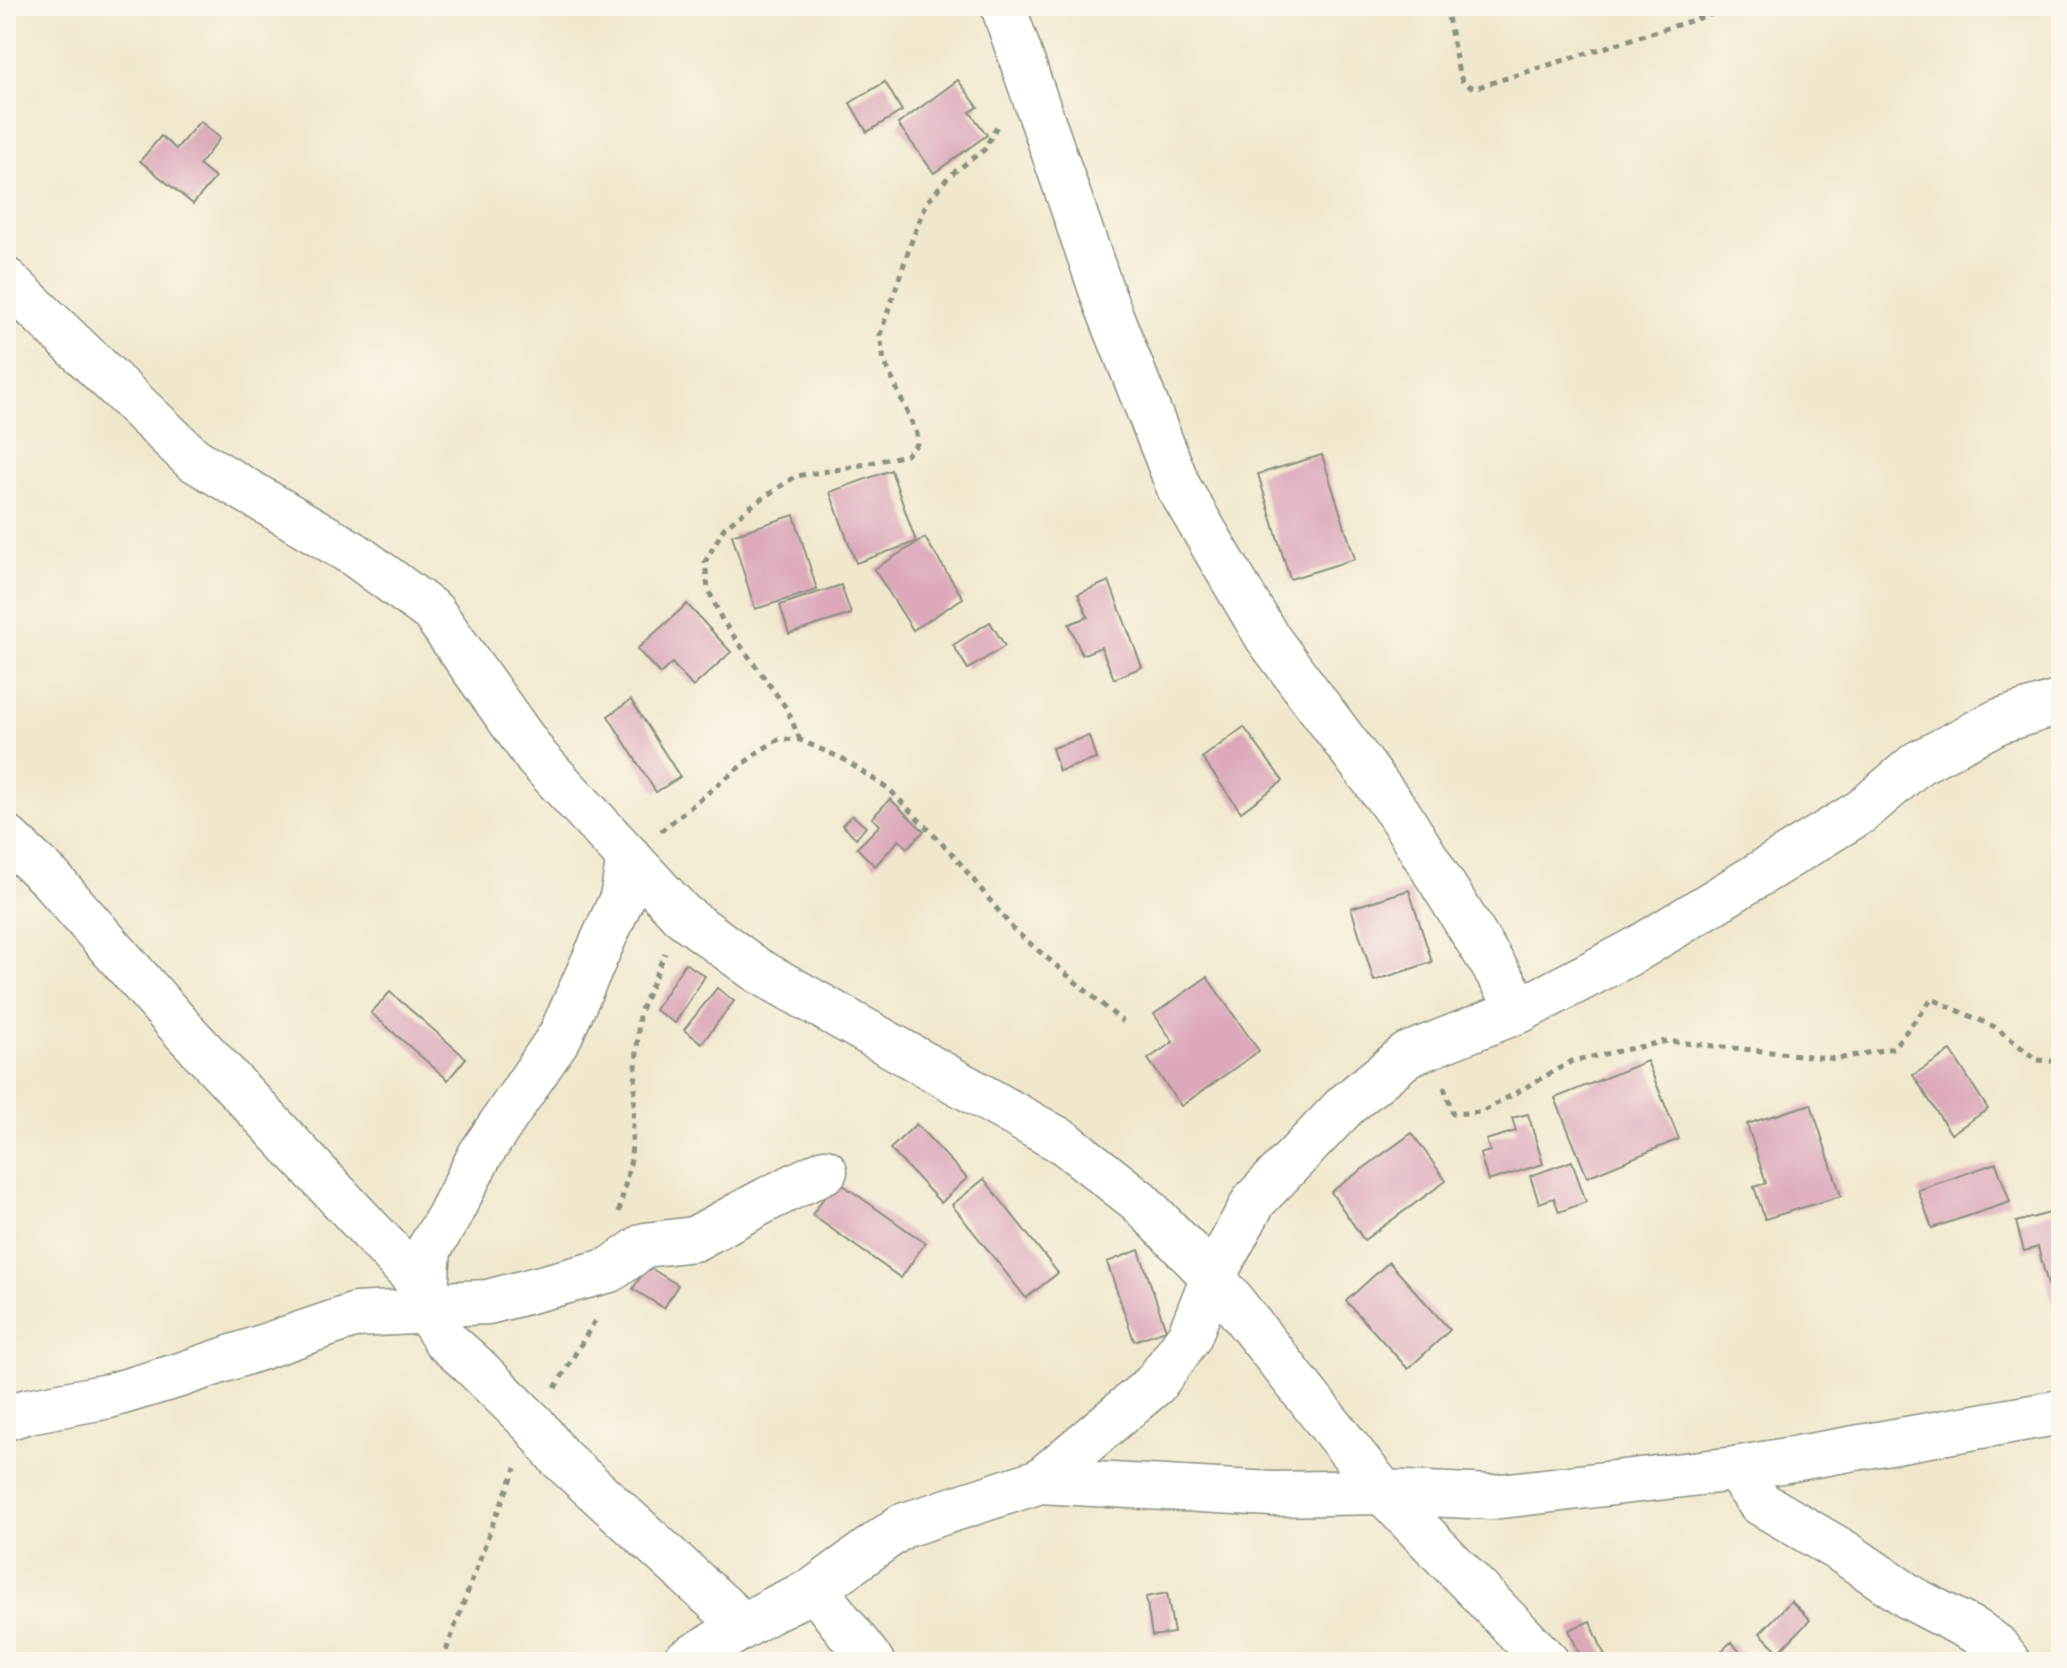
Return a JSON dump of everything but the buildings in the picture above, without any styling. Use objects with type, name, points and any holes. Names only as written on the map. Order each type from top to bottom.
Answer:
[{"type":"street","points":[[1003,6],[1104,298],[1179,488],[1267,637],[1399,814],[1521,1010]]},
{"type":"street","points":[[6,280],[193,459],[354,554],[433,612],[537,758],[682,915],[757,970],[1065,1143],[1139,1201],[1213,1277],[1383,1492],[1547,1662]]},
{"type":"street","points":[[1040,1481],[1155,1384],[1189,1337],[1213,1277],[1254,1201],[1346,1105],[1407,1055],[1521,1010],[1634,951],[1862,811],[1918,763],[1999,721],[2061,702]]},
{"type":"street","points":[[6,837],[50,878],[185,1032],[428,1298],[440,1304],[488,1302],[610,1270],[645,1245],[694,1239],[825,1171]]},
{"type":"street","points":[[629,857],[622,898],[560,1036],[480,1155],[429,1249],[428,1298],[431,1318],[445,1340],[534,1425],[559,1457],[744,1626]]},
{"type":"street","points":[[6,1418],[109,1396],[356,1315],[413,1312],[428,1298]]},
{"type":"street","points":[[684,1662],[773,1609],[815,1589],[902,1526],[1040,1481],[1272,1494],[1383,1492],[1492,1497],[1735,1469],[2061,1412]]},
{"type":"street","points":[[1735,1469],[1760,1503],[1845,1553],[1911,1598],[1977,1632],[1996,1646],[2008,1662]]},
{"type":"street","points":[[815,1589],[872,1662]]},
{"type":"path","points":[[1446,6],[1459,74],[1464,84],[1475,88],[1738,6]]},
{"type":"path","points":[[800,740],[787,709],[722,620],[708,589],[705,562],[724,528],[796,476],[906,455],[917,444],[917,434],[884,361],[880,335],[927,202],[949,176],[984,150],[998,124]]},
{"type":"path","points":[[629,857],[758,752],[779,739],[800,740],[843,759],[889,789],[955,857],[1014,930],[1123,1022]]},
{"type":"path","points":[[610,1270],[619,1209],[631,1159],[639,1014],[682,915]]},
{"type":"path","points":[[1407,1055],[1442,1083],[1453,1114],[1482,1112],[1572,1061],[1667,1041],[1837,1059],[1893,1048],[1932,999],[1995,1027],[2037,1060],[2061,1062]]}]
